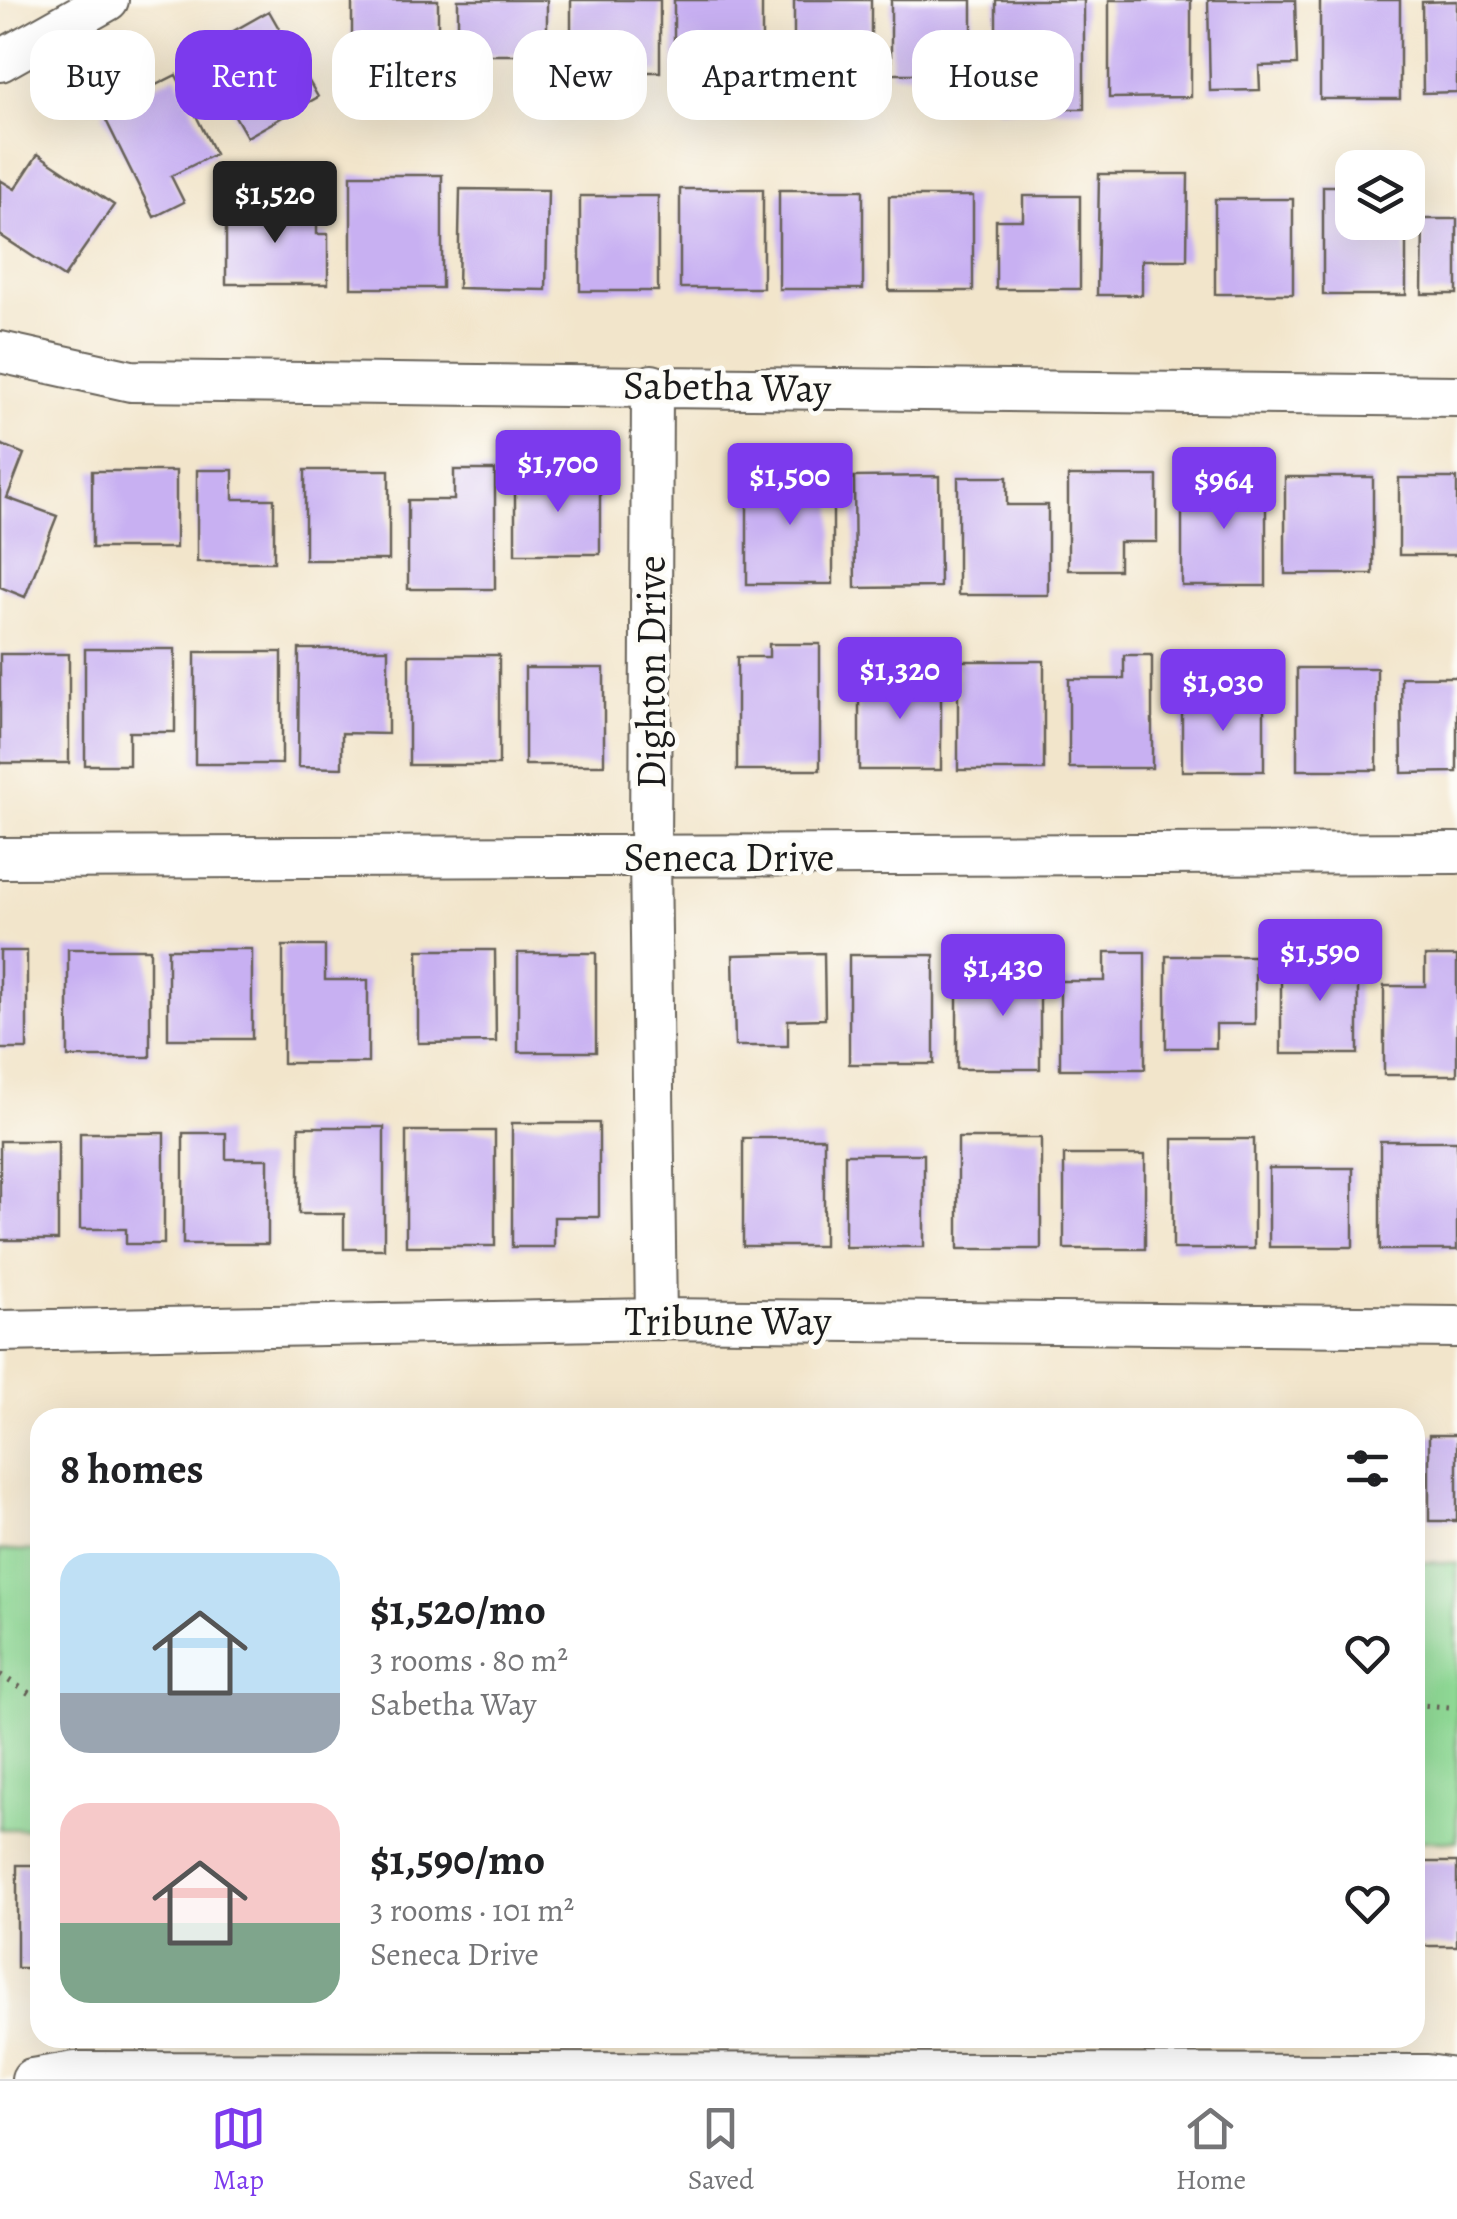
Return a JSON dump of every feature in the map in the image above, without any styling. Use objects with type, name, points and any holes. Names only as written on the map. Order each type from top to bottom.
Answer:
[{"type":"street","points":[[0,62],[108,0]]},
{"type":"street","name":"Sabetha Way","points":[[0,352],[131,380],[1457,396]]},
{"type":"street","name":"Dighton Drive","points":[[652,385],[650,857],[656,1320]]},
{"type":"street","name":"Seneca Drive","points":[[0,858],[1457,854]]},
{"type":"street","name":"Tribune Way","points":[[0,1331],[656,1320],[1457,1328]]},
{"type":"street","points":[[32,2079],[75,2072],[114,2072],[1388,2074],[1454,2079]]},
{"type":"path","points":[[0,1675],[30,1694]]},
{"type":"path","points":[[1425,1706],[1457,1708]]},
{"type":"green space","points":[[0,1550],[30,1551],[30,1829],[0,1829]]},
{"type":"green space","points":[[1425,1562],[1457,1563],[1457,1841],[1425,1841]]},
{"type":"building","points":[[352,0],[438,0],[438,30],[352,30]]},
{"type":"building","points":[[458,0],[547,0],[547,30],[513,30],[513,55],[493,55],[493,30],[458,30]]},
{"type":"building","points":[[571,0],[660,0],[660,72],[647,72],[647,30],[571,30]]},
{"type":"building","points":[[674,0],[762,0],[762,30],[674,30]]},
{"type":"building","points":[[794,0],[871,0],[871,30],[794,30]]},
{"type":"building","points":[[891,0],[972,0],[972,30],[912,30],[912,74],[892,74]]},
{"type":"building","points":[[996,0],[1084,0],[1084,109],[1074,109],[1074,30],[996,30]]},
{"type":"building","points":[[1109,0],[1191,0],[1191,97],[1109,98]]},
{"type":"building","points":[[1208,0],[1295,0],[1297,65],[1259,66],[1260,90],[1210,91]]},
{"type":"building","points":[[1320,0],[1400,0],[1400,99],[1320,99]]},
{"type":"building","points":[[1457,1],[1457,92],[1423,93],[1422,2]]},
{"type":"building","points":[[269,11],[280,30],[235,30]]},
{"type":"building","points":[[175,76],[175,120],[198,120],[215,154],[171,176],[184,202],[154,217],[106,120],[155,120],[155,86]]},
{"type":"building","points":[[237,120],[277,120],[247,137]]},
{"type":"building","points":[[38,154],[114,205],[64,277],[0,235],[0,180],[15,189]]},
{"type":"building","points":[[1099,174],[1188,174],[1187,260],[1142,260],[1142,295],[1097,295]]},
{"type":"building","points":[[351,175],[442,175],[442,288],[351,288]]},
{"type":"building","points":[[1323,186],[1335,186],[1335,240],[1406,240],[1406,295],[1323,295]]},
{"type":"building","points":[[460,189],[548,190],[546,290],[458,288]]},
{"type":"building","points":[[680,189],[763,189],[763,288],[680,288]]},
{"type":"building","points":[[779,190],[863,190],[863,289],[779,289]]},
{"type":"building","points":[[580,196],[658,196],[658,291],[580,291]]},
{"type":"building","points":[[889,196],[973,196],[973,291],[889,291]]},
{"type":"building","points":[[1023,196],[1080,196],[1080,289],[996,289],[996,220],[1023,220]]},
{"type":"building","points":[[1215,199],[1293,199],[1293,294],[1215,294]]},
{"type":"building","points":[[226,207],[317,207],[317,234],[328,234],[328,284],[226,284]]},
{"type":"building","points":[[1425,219],[1457,219],[1457,294],[1422,294]]},
{"type":"building","points":[[0,444],[24,454],[7,498],[57,516],[25,597],[0,587]]},
{"type":"building","points":[[197,470],[233,470],[233,499],[274,499],[274,562],[197,562]]},
{"type":"building","points":[[305,470],[389,470],[389,560],[305,560]]},
{"type":"building","points":[[454,470],[495,470],[495,589],[408,589],[408,500],[454,500]]},
{"type":"building","points":[[92,471],[176,471],[176,548],[92,548]]},
{"type":"building","points":[[747,472],[833,472],[833,584],[747,584]]},
{"type":"building","points":[[515,476],[600,476],[600,554],[515,554]]},
{"type":"building","points":[[939,476],[940,587],[855,588],[854,477]]},
{"type":"building","points":[[1068,476],[1157,476],[1157,542],[1119,542],[1119,570],[1068,570]]},
{"type":"building","points":[[958,477],[1007,477],[1007,505],[1048,505],[1048,595],[958,595]]},
{"type":"building","points":[[1182,477],[1266,477],[1266,586],[1182,586]]},
{"type":"building","points":[[1285,477],[1373,477],[1373,574],[1285,574]]},
{"type":"building","points":[[1399,478],[1457,478],[1457,555],[1399,555]]},
{"type":"building","points":[[769,644],[820,644],[820,770],[737,770],[737,657],[769,657]]},
{"type":"building","points":[[85,649],[175,649],[175,732],[129,732],[129,765],[85,765]]},
{"type":"building","points":[[299,649],[388,649],[388,734],[342,733],[342,768],[298,767]]},
{"type":"building","points":[[195,652],[282,652],[282,764],[195,764]]},
{"type":"building","points":[[0,654],[69,654],[69,763],[0,763]]},
{"type":"building","points":[[409,655],[499,655],[499,765],[409,765]]},
{"type":"building","points":[[1124,655],[1152,655],[1152,768],[1069,768],[1069,679],[1124,679]]},
{"type":"building","points":[[958,661],[1044,661],[1044,770],[958,770]]},
{"type":"building","points":[[525,668],[604,668],[604,765],[525,765]]},
{"type":"building","points":[[1297,668],[1377,668],[1377,770],[1297,770]]},
{"type":"building","points":[[859,675],[941,675],[941,770],[859,770]]},
{"type":"building","points":[[1401,677],[1457,677],[1457,772],[1402,773]]},
{"type":"building","points":[[1182,696],[1264,696],[1264,771],[1182,771]]},
{"type":"building","points":[[283,946],[325,946],[325,980],[368,980],[368,1063],[283,1063]]},
{"type":"building","points":[[68,949],[150,949],[150,1057],[68,1057]]},
{"type":"building","points":[[168,949],[252,949],[252,1039],[168,1039]]},
{"type":"building","points":[[418,950],[495,950],[496,1042],[418,1043]]},
{"type":"building","points":[[0,951],[27,951],[27,1049],[0,1049]]},
{"type":"building","points":[[1002,952],[1040,952],[1040,1069],[957,1069],[957,991],[1002,991]]},
{"type":"building","points":[[1105,952],[1145,952],[1145,1069],[1060,1069],[1060,981],[1105,981]]},
{"type":"building","points":[[518,953],[596,953],[596,1052],[518,1052]]},
{"type":"building","points":[[824,953],[825,1019],[788,1020],[788,1046],[735,1046],[733,955]]},
{"type":"building","points":[[849,955],[934,955],[934,1064],[849,1064]]},
{"type":"building","points":[[1281,955],[1358,955],[1358,1054],[1281,1054]]},
{"type":"building","points":[[1166,956],[1255,956],[1255,1024],[1216,1024],[1216,1048],[1166,1048]]},
{"type":"building","points":[[1425,956],[1457,956],[1457,1075],[1384,1075],[1384,986],[1425,986]]},
{"type":"building","points":[[512,1123],[599,1123],[599,1217],[554,1217],[554,1247],[512,1247]]},
{"type":"building","points":[[299,1127],[384,1127],[384,1249],[344,1249],[344,1214],[299,1214]]},
{"type":"building","points":[[406,1131],[495,1131],[495,1246],[406,1246]]},
{"type":"building","points":[[80,1133],[164,1133],[164,1244],[126,1244],[126,1229],[80,1229]]},
{"type":"building","points":[[183,1133],[226,1133],[226,1159],[268,1159],[268,1244],[183,1244]]},
{"type":"building","points":[[743,1138],[824,1138],[824,1246],[743,1246]]},
{"type":"building","points":[[958,1138],[1041,1138],[1041,1249],[958,1249]]},
{"type":"building","points":[[1173,1139],[1254,1139],[1254,1249],[1173,1249]]},
{"type":"building","points":[[0,1141],[58,1141],[58,1240],[0,1240]]},
{"type":"building","points":[[1380,1141],[1457,1141],[1457,1250],[1380,1250]]},
{"type":"building","points":[[845,1154],[924,1154],[924,1247],[845,1247]]},
{"type":"building","points":[[1064,1155],[1145,1155],[1145,1249],[1064,1249]]},
{"type":"building","points":[[1269,1168],[1353,1168],[1353,1247],[1269,1247]]},
{"type":"building","points":[[1429,1435],[1457,1435],[1457,1521],[1429,1521]]},
{"type":"building","points":[[1425,1862],[1457,1862],[1457,1946],[1425,1946]]},
{"type":"building","points":[[17,1865],[30,1865],[30,1968],[17,1968]]}]
